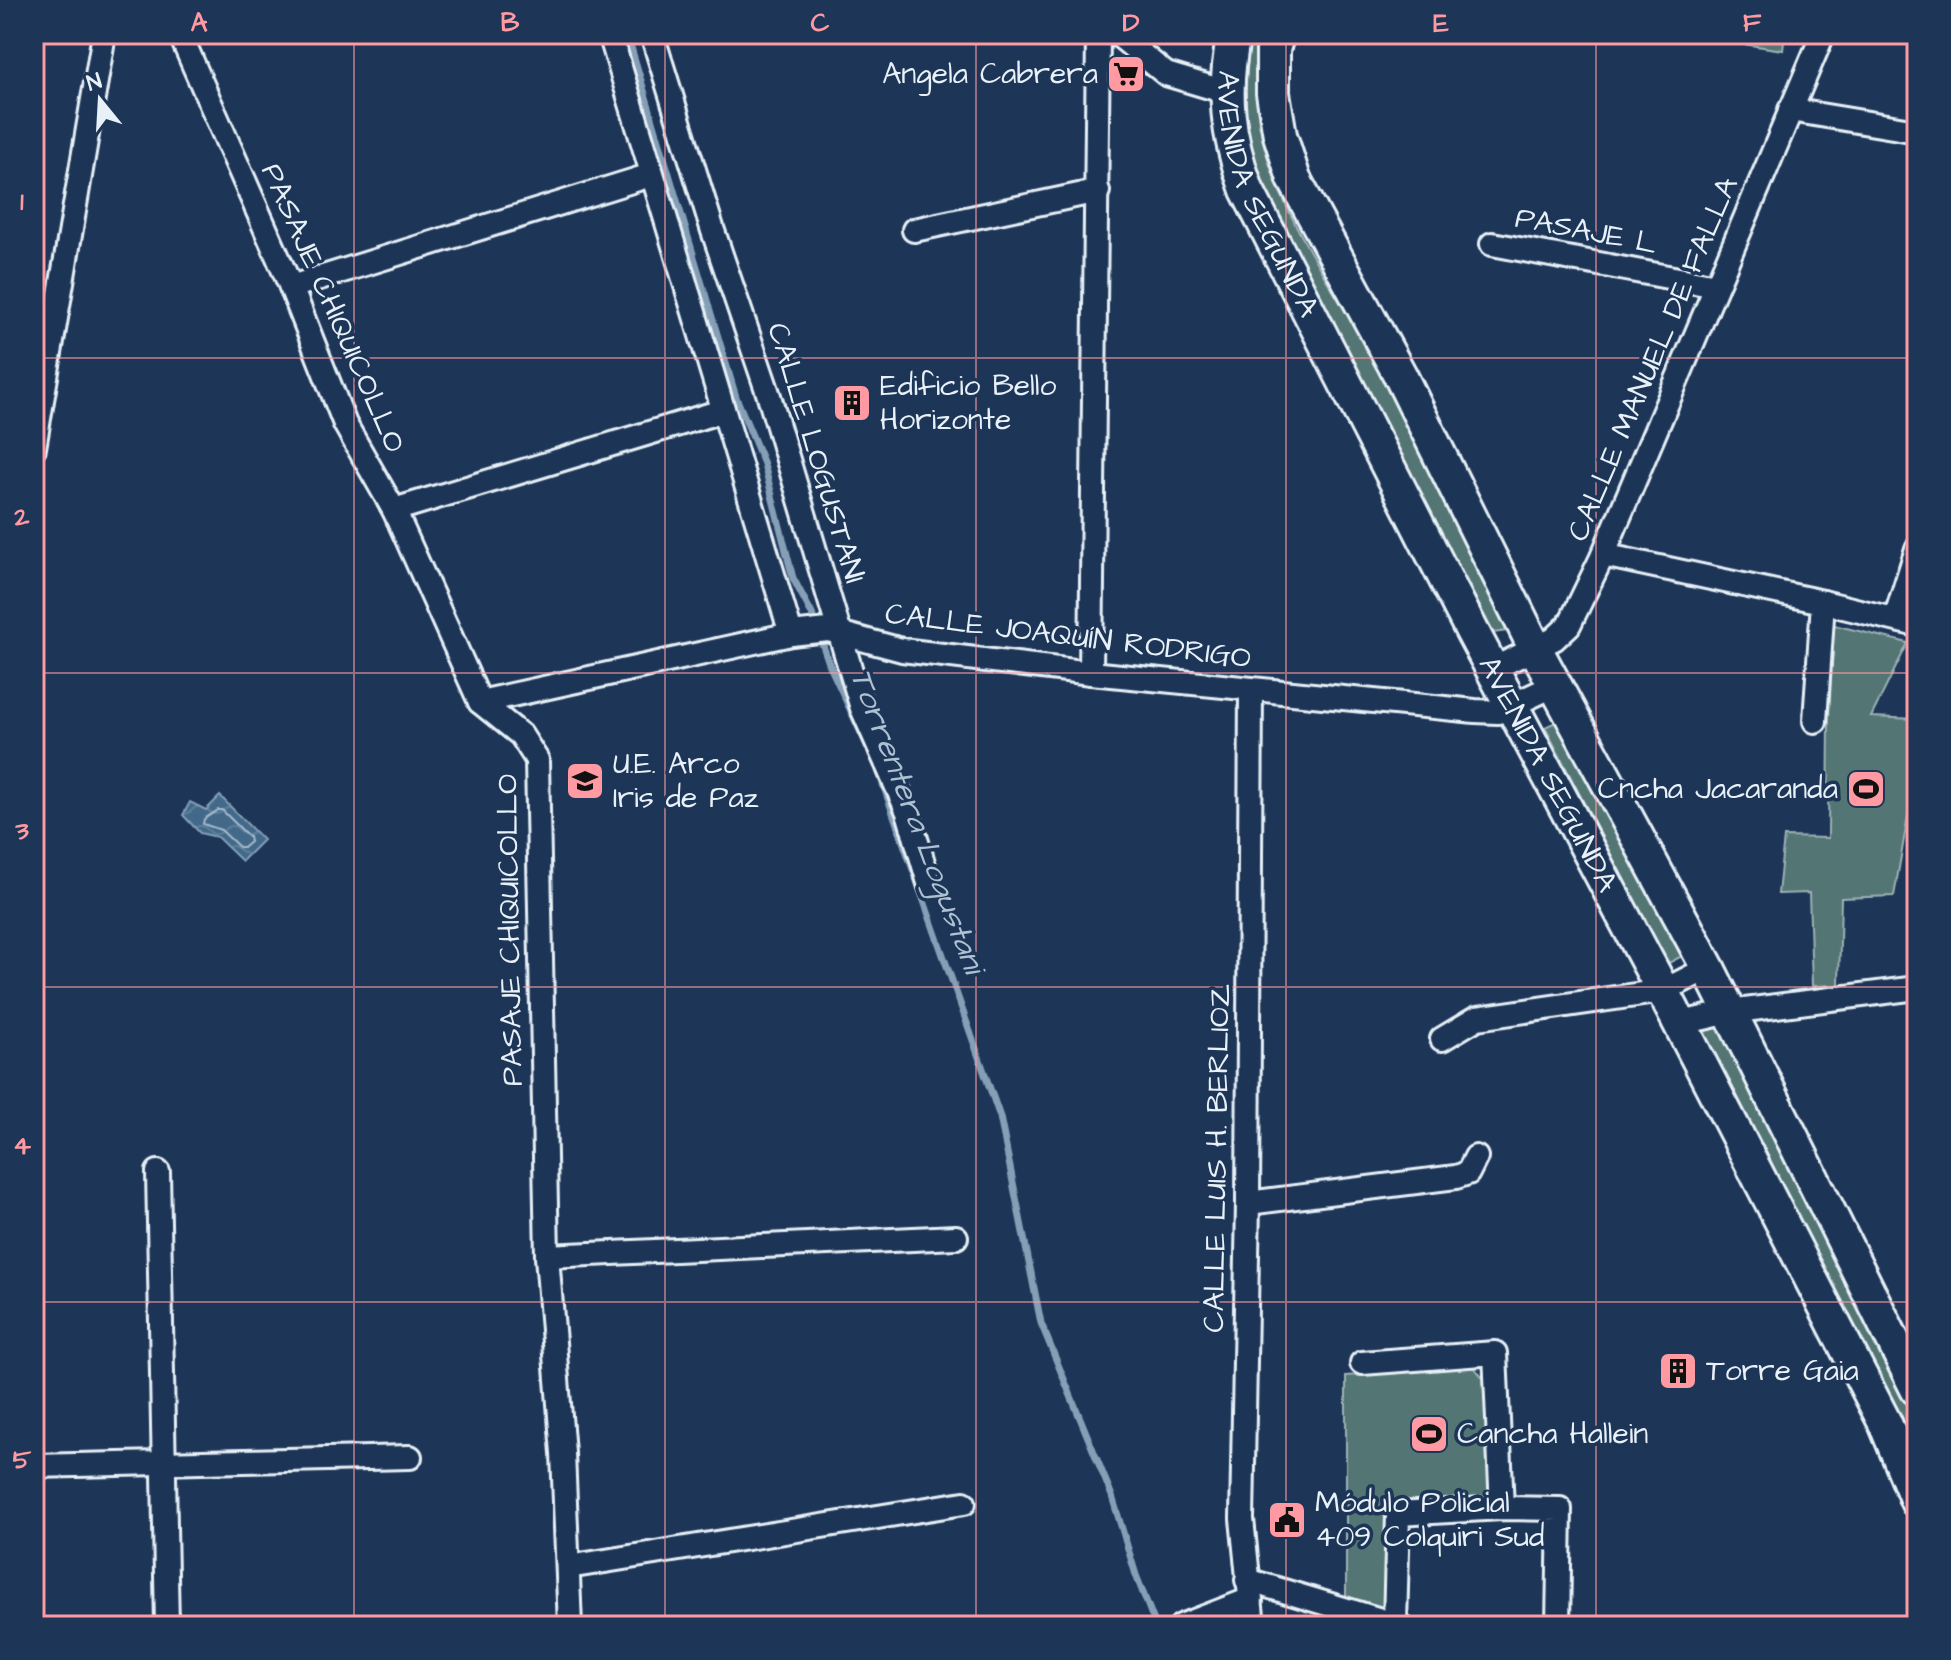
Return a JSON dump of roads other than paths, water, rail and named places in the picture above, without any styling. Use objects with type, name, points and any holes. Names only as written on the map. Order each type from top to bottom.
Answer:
[{"type":"main road","name":"AVENIDA SEGUNDA","points":[[1234,34],[1226,92],[1233,150],[1247,190],[1885,1423],[1917,1501]]},
{"type":"main road","name":"AVENIDA SEGUNDA","points":[[1278,34],[1273,49],[1273,93],[1280,135],[1294,179],[1400,375],[1535,648],[1708,968],[1917,1389]]},
{"type":"street","points":[[34,448],[104,34]]},
{"type":"street","name":"PASAJE CHIQUICOLLO","points":[[180,34],[291,287],[345,424],[394,510],[480,702],[521,735],[537,760],[547,1256],[563,1453],[570,1626]]},
{"type":"street","name":"CALLE LOGUSTANI","points":[[610,34],[722,411],[817,632],[862,708],[908,812],[930,886]]},
{"type":"street","name":"CALLE LOGUSTANI","points":[[652,34],[673,107],[769,396],[817,632]]},
{"type":"street","points":[[1091,673],[1098,34]]},
{"type":"street","points":[[1117,34],[1166,74],[1226,92]]},
{"type":"street","name":"CALLE MANUEL DE FALLA","points":[[1493,669],[1554,639],[1569,625],[1603,555],[1823,34]]},
{"type":"street","points":[[1790,110],[1917,131]]},
{"type":"street","points":[[291,287],[651,175]]},
{"type":"street","points":[[914,230],[1098,191]]},
{"type":"street","name":"PASAJE L","points":[[1492,244],[1716,286]]},
{"type":"street","points":[[394,510],[722,411]]},
{"type":"street","points":[[1895,619],[1917,549]]},
{"type":"street","points":[[1603,555],[1917,625]]},
{"type":"street","points":[[1815,721],[1823,602]]},
{"type":"street","name":"CALLE JOAQUÍN RODRIGO","points":[[480,702],[817,632],[902,650],[1091,673],[1475,711],[1498,712],[1555,685]]},
{"type":"street","name":"CALLE LUIS H. BERLIOZ","points":[[1251,689],[1248,1203],[1242,1519],[1253,1626]]},
{"type":"street","points":[[1442,1039],[1477,1018],[1663,991],[1708,968]]},
{"type":"street","points":[[1678,1024],[1729,1012],[1917,988]]},
{"type":"street","points":[[1248,1203],[1456,1177],[1468,1173],[1476,1157]]},
{"type":"street","points":[[158,1172],[167,1626]]},
{"type":"street","points":[[547,1256],[956,1237]]},
{"type":"street","points":[[1362,1363],[1495,1353],[1502,1508]]},
{"type":"street","points":[[34,1466],[410,1457]]},
{"type":"street","points":[[568,1567],[964,1503]]},
{"type":"street","points":[[1181,1626],[1249,1590],[1398,1625],[1398,1514],[1502,1508],[1560,1509],[1558,1626]]},
{"type":"water","points":[[220,796],[263,840],[242,861],[217,837],[200,833],[183,815],[190,802],[206,810]]},
{"type":"waterway","name":"Torrentera Logustani","points":[[627,34],[736,397],[764,464],[793,578],[812,614],[830,666],[869,750]]},
{"type":"waterway","name":"Torrentera Logustani","points":[[879,773],[1000,1117],[1041,1323],[1112,1496],[1136,1575],[1156,1626]]},
{"type":"place","name":"Angela Cabrera","points":[[1126,74]]},
{"type":"place","name":"Edificio Bello Horizonte","points":[[852,403]]},
{"type":"place","name":"U.E. Arco Iris de Paz","points":[[585,781]]},
{"type":"place","name":"Cncha Jacaranda","points":[[1866,789]]},
{"type":"place","name":"Torre Gaia","points":[[1678,1371]]},
{"type":"place","name":"Cancha Hallein","points":[[1429,1434]]},
{"type":"place","name":"Módulo Policial 409 Colquiri Sud","points":[[1287,1520]]}]
